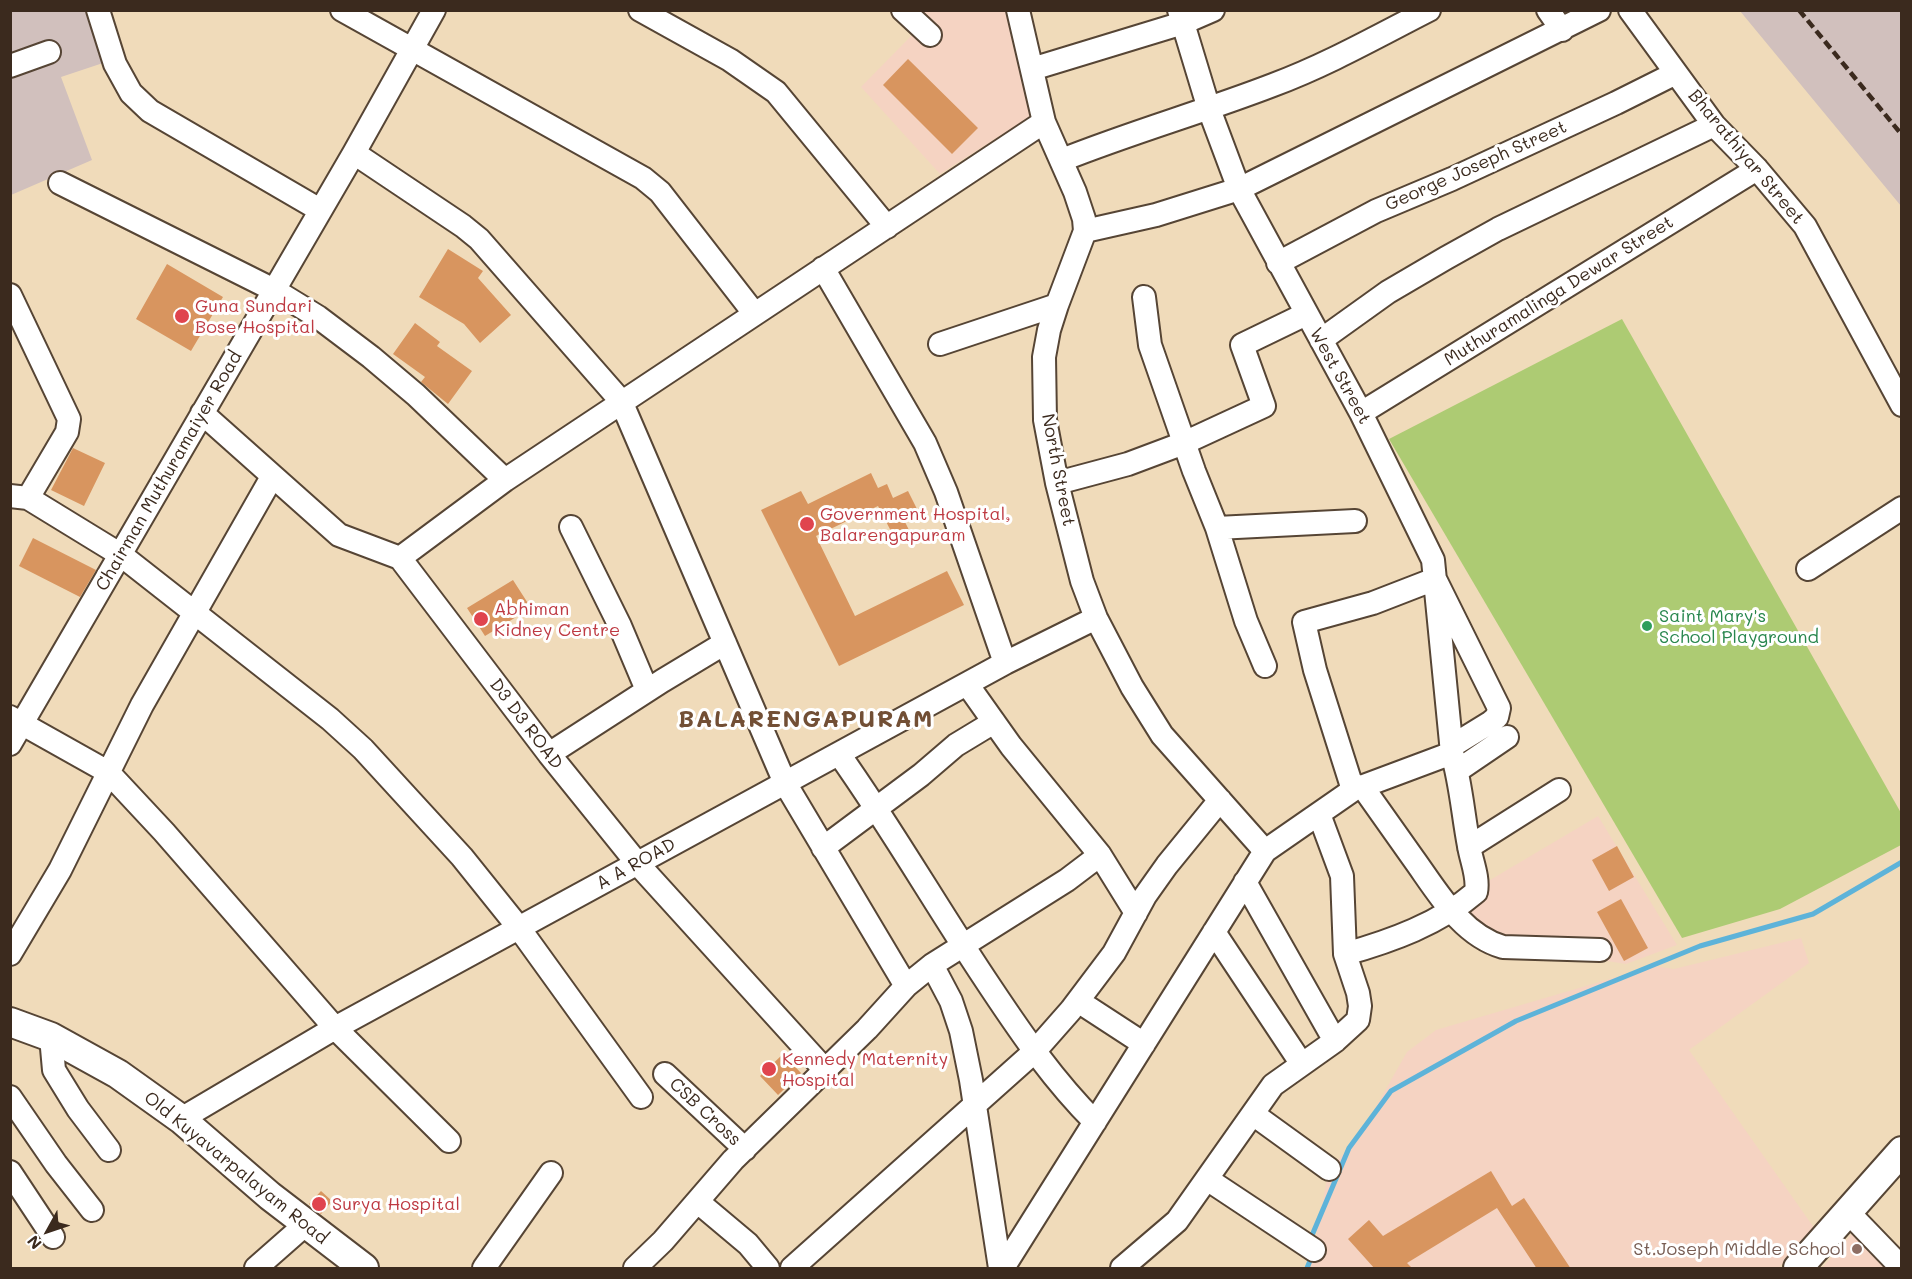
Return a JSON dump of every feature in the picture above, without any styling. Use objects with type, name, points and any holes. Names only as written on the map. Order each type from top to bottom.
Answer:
[{"type":"main road","name":"Old Kuyavarpalayam Road","points":[[10,1022],[51,1037],[118,1074],[181,1119],[306,1224],[348,1264]]},
{"type":"main road","points":[[1798,1269],[1902,1151]]},
{"type":"street","points":[[98,10],[115,64],[131,93],[150,111],[320,210]]},
{"type":"street","points":[[342,10],[643,178],[660,192],[754,313]]},
{"type":"street","name":"Chairman Muthuramaiyer Road","points":[[10,744],[16,720],[121,555],[354,153],[434,10]]},
{"type":"street","points":[[640,10],[730,60],[776,92],[887,227]]},
{"type":"street","points":[[903,10],[930,35]]},
{"type":"street","points":[[1018,10],[1044,122],[1062,160],[1084,219],[1085,231],[1155,215],[1239,189],[1599,10]]},
{"type":"street","points":[[1032,69],[1181,17],[1213,10]]},
{"type":"street","points":[[1062,160],[1120,137],[1209,110],[1318,66],[1429,10]]},
{"type":"street","points":[[1548,10],[1562,30]]},
{"type":"street","name":"Bharathiyar Street","points":[[1630,10],[1714,125],[1757,169],[1805,226],[1902,405]]},
{"type":"street","name":"West Street","points":[[1181,17],[1209,110],[1239,189],[1361,413],[1433,560],[1454,756],[1469,847],[1478,885],[1476,892],[1451,911]]},
{"type":"street","points":[[10,66],[49,52]]},
{"type":"street","name":"George Joseph Street","points":[[1278,263],[1376,211],[1452,179],[1676,73]]},
{"type":"street","points":[[202,413],[339,535],[400,558],[505,480],[621,401],[1044,122]]},
{"type":"street","points":[[1321,340],[1388,292],[1454,253],[1661,149],[1714,125]]},
{"type":"street","points":[[354,153],[479,239],[621,401],[785,783],[906,986]]},
{"type":"street","name":"Muthuramalinga Dewar Street","points":[[1361,413],[1757,169]]},
{"type":"street","points":[[60,183],[274,290],[318,317],[416,395],[505,480]]},
{"type":"street","name":"North Street","points":[[1085,231],[1057,305],[1044,357],[1046,420],[1057,483],[1082,581],[1096,618],[1132,687],[1162,735],[1264,851]]},
{"type":"street","points":[[824,268],[925,443],[946,492],[1005,663]]},
{"type":"street","points":[[10,295],[69,419],[67,432],[20,497],[121,555],[330,719],[363,749],[462,857],[519,928],[641,1097]]},
{"type":"street","points":[[1144,297],[1150,345],[1217,528],[1246,621],[1265,666]]},
{"type":"street","points":[[940,344],[1057,305]]},
{"type":"street","points":[[1057,483],[1128,464],[1184,443],[1264,406],[1242,345],[1306,314]]},
{"type":"street","points":[[10,954],[60,870],[142,705],[272,477]]},
{"type":"street","points":[[1808,569],[1902,508]]},
{"type":"street","points":[[1217,528],[1355,521]]},
{"type":"street","points":[[571,527],[620,626],[647,690]]},
{"type":"street","name":"D3 D3 ROAD","points":[[400,558],[549,754],[637,863],[825,1070]]},
{"type":"street","points":[[1454,756],[1497,717],[1499,708],[1435,579],[1373,603],[1304,622],[1315,670],[1357,788],[1451,911],[1479,937],[1491,944],[1503,947],[1600,950]]},
{"type":"street","name":"A A ROAD","points":[[181,1119],[335,1028],[1005,663],[1096,618]]},
{"type":"street","points":[[549,754],[647,690],[725,643]]},
{"type":"street","points":[[967,684],[994,722],[1100,855],[1136,913]]},
{"type":"street","points":[[16,720],[108,772],[164,832],[335,1028],[449,1141]]},
{"type":"street","points":[[823,848],[921,775],[956,745],[994,722]]},
{"type":"street","points":[[1002,1269],[1264,851],[1357,788],[1507,737]]},
{"type":"street","points":[[839,754],[877,807],[964,947],[1034,1052],[1071,1098],[1095,1122]]},
{"type":"street","points":[[1469,847],[1558,790]]},
{"type":"street","points":[[792,1269],[1034,1052],[1078,1001],[1114,952],[1145,896],[1220,800]]},
{"type":"street","points":[[1122,1269],[1177,1221],[1273,1085],[1335,1041],[1358,1020],[1360,1006],[1358,993],[1345,954],[1342,876],[1319,814]]},
{"type":"street","points":[[635,1269],[745,1149],[867,1029],[906,986],[932,965],[964,947],[1067,880],[1100,855]]},
{"type":"street","points":[[1245,882],[1335,1041]]},
{"type":"street","points":[[1345,954],[1390,941],[1451,911]]},
{"type":"street","points":[[1214,932],[1301,1063]]},
{"type":"street","points":[[932,965],[951,1001],[961,1031],[1002,1269]]},
{"type":"street","points":[[1078,1001],[1144,1044]]},
{"type":"street","points":[[51,1037],[54,1070],[109,1150]]},
{"type":"street","name":"CSB Cross","points":[[665,1074],[745,1149]]},
{"type":"street","points":[[10,1098],[56,1164],[92,1210]]},
{"type":"street","points":[[1253,1114],[1329,1169]]},
{"type":"street","points":[[10,1172],[53,1237]]},
{"type":"street","points":[[484,1269],[551,1173]]},
{"type":"street","points":[[1207,1179],[1314,1250]]},
{"type":"street","points":[[698,1202],[748,1244],[768,1269]]},
{"type":"street","points":[[1848,1212],[1902,1268]]},
{"type":"street","points":[[256,1269],[306,1224]]},
{"type":"shaded area","points":[[11,11],[85,11],[103,63],[61,77],[92,160],[11,195]]},
{"type":"shaded area","points":[[917,11],[1009,11],[1036,104],[1031,116],[940,174],[861,87],[912,35],[925,18]]},
{"type":"shaded area","points":[[1740,11],[1901,11],[1901,206]]},
{"type":"shaded area","points":[[1598,816],[1677,945],[1626,964],[1506,945],[1453,902]]},
{"type":"shaded area","points":[[1801,938],[1809,963],[1689,1050],[1817,1232],[1778,1268],[1310,1268],[1329,1169],[1357,1140],[1407,1052],[1436,1030],[1654,966],[1674,969]]},
{"type":"shaded area","name":"St.Joseph Middle School","points":[[1856,1229],[1893,1268],[1822,1268]]},
{"type":"green space","name":"Saint Mary's School Playground","points":[[1622,319],[1901,813],[1901,845],[1780,909],[1682,938],[1389,439]]},
{"type":"building","points":[[908,59],[978,128],[952,154],[883,85]]},
{"type":"building","points":[[448,249],[483,271],[478,278],[511,315],[480,343],[464,324],[419,297]]},
{"type":"building","points":[[167,264],[223,297],[191,351],[136,319]]},
{"type":"building","points":[[415,323],[440,342],[437,346],[472,371],[448,404],[421,382],[425,377],[393,354]]},
{"type":"building","points":[[73,448],[105,463],[84,506],[51,490]]},
{"type":"building","points":[[871,473],[878,488],[887,484],[893,498],[908,491],[920,515],[905,522],[910,532],[895,539],[878,506],[816,536],[855,616],[947,571],[964,605],[839,666],[761,510],[801,491],[808,504]]},
{"type":"building","points":[[33,538],[96,570],[80,597],[19,566]]},
{"type":"building","points":[[513,580],[531,608],[485,636],[467,608]]},
{"type":"building","points":[[1617,846],[1634,877],[1609,891],[1592,860]]},
{"type":"building","points":[[1621,899],[1648,948],[1624,961],[1597,912]]},
{"type":"building","points":[[783,1054],[801,1073],[778,1095],[760,1076]]},
{"type":"building","points":[[1491,1171],[1512,1206],[1524,1198],[1571,1269],[1537,1269],[1497,1208],[1407,1263],[1413,1269],[1375,1269],[1348,1239],[1369,1220],[1383,1236]]},
{"type":"building","points":[[321,1191],[332,1201],[321,1214],[309,1204]]},
{"type":"waterway","points":[[1310,1240],[1349,1148],[1391,1091],[1516,1021],[1700,946],[1813,914],[1902,862]]},
{"type":"waterway","points":[[1307,1268],[1312,1256]]},
{"type":"railway","points":[[1799,10],[1902,135]]},
{"type":"place","name":"Guna Sundari Bose Hospital","points":[[182,316]]},
{"type":"place","name":"Government Hospital, Balarengapuram","points":[[807,524]]},
{"type":"place","name":"Abhiman Kidney Centre","points":[[481,619]]},
{"type":"place","name":"Saint Mary's School Playground","points":[[1647,626]]},
{"type":"place","name":"Kennedy Maternity Hospital","points":[[769,1069]]},
{"type":"place","name":"Surya Hospital","points":[[319,1204]]},
{"type":"place","name":"St.Joseph Middle School","points":[[1857,1249]]},
{"type":"district","name":"BALARENGAPURAM","points":[[806,720]]}]
